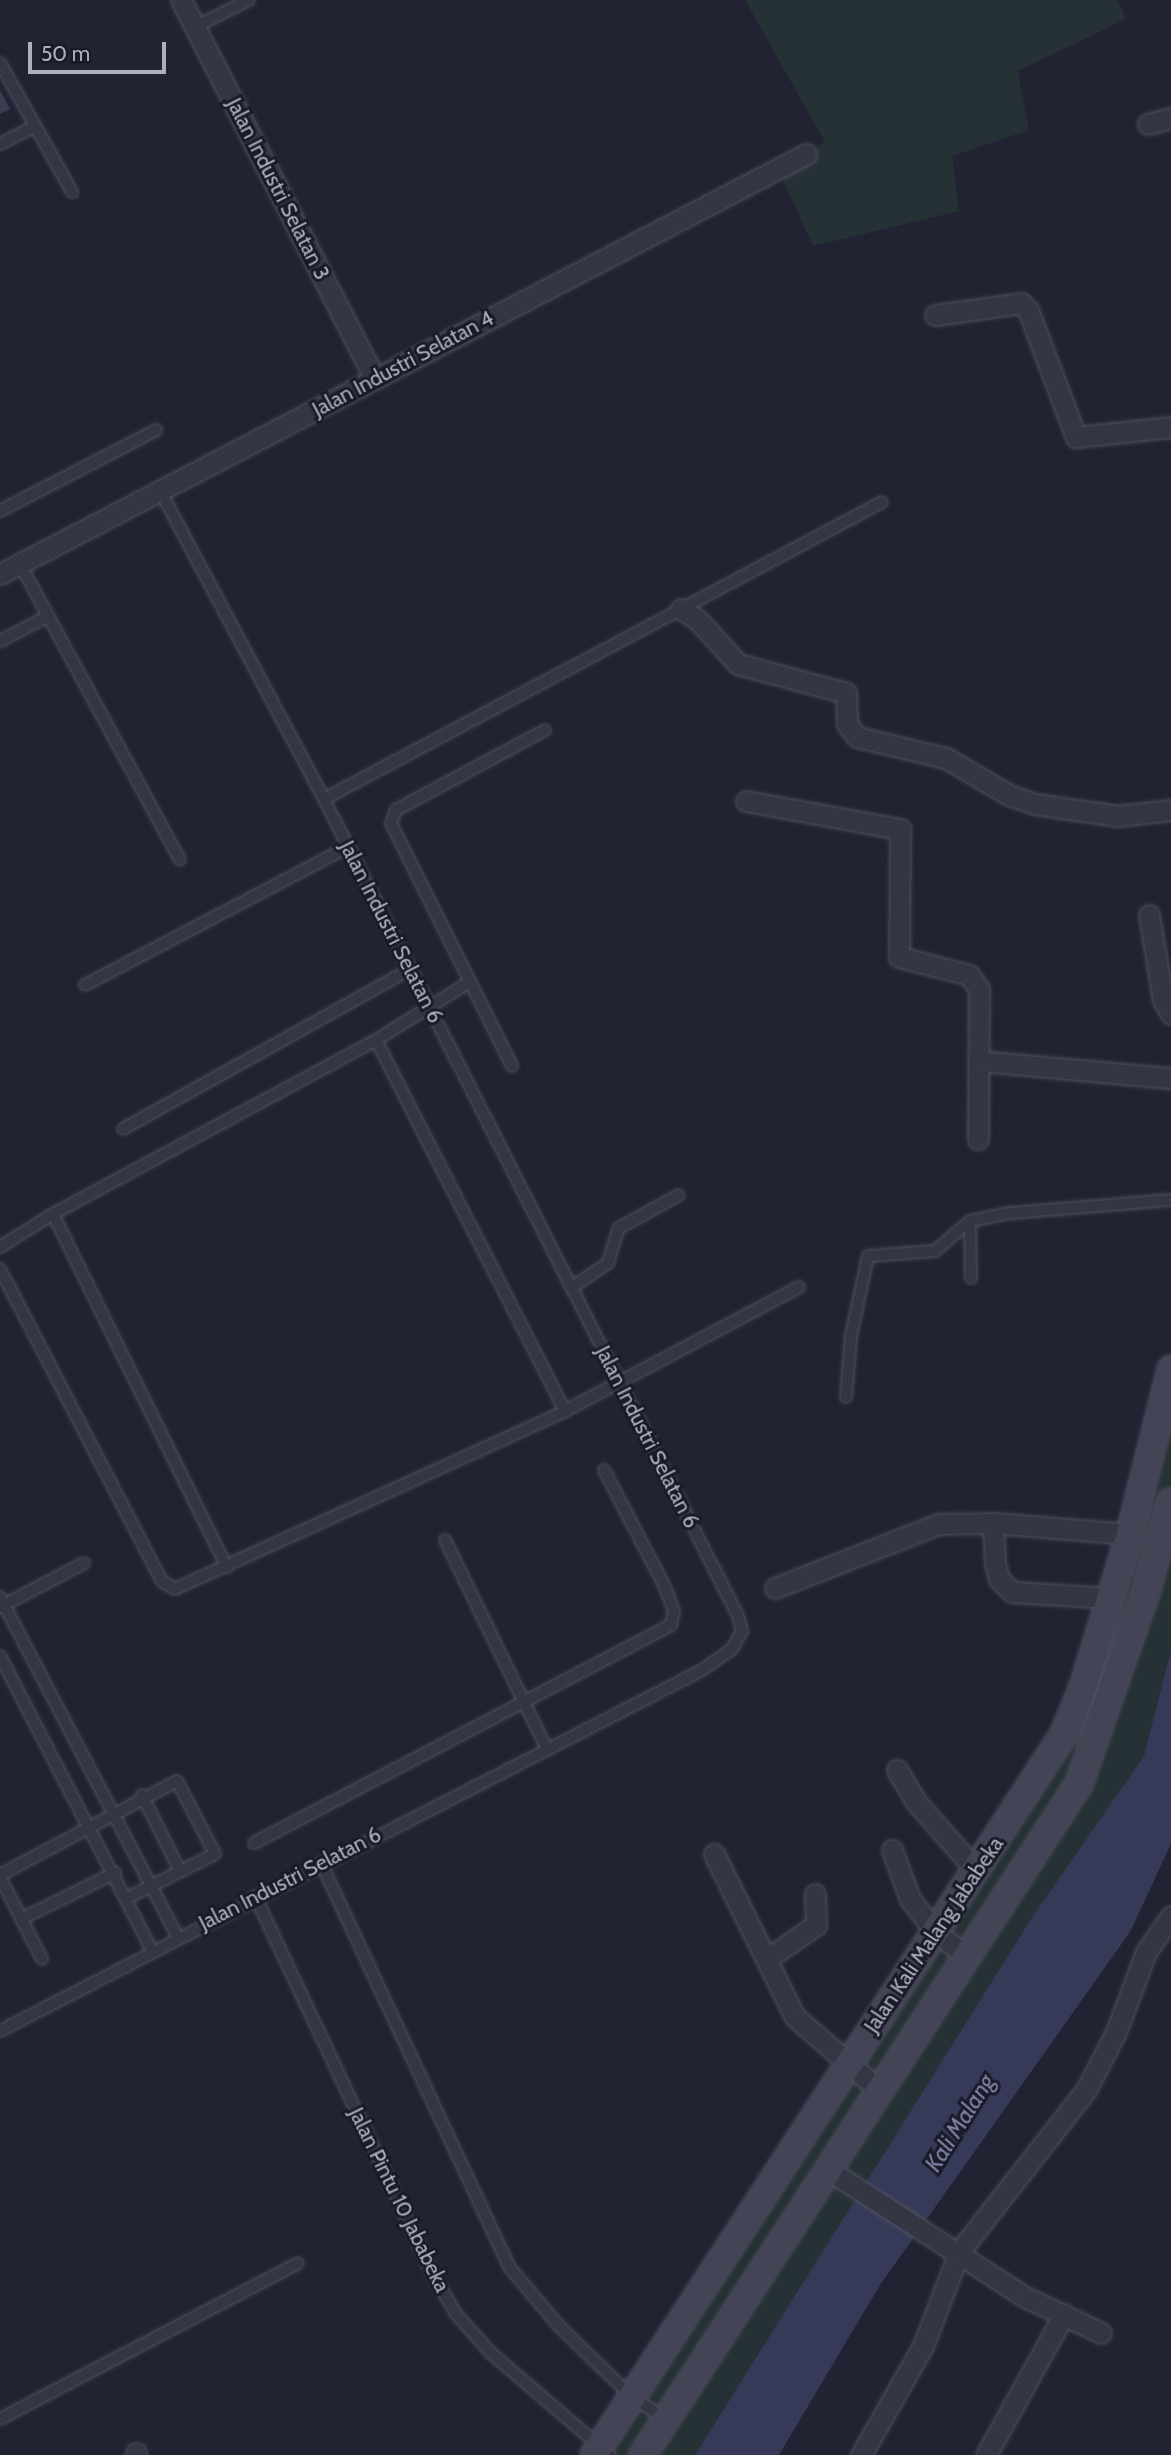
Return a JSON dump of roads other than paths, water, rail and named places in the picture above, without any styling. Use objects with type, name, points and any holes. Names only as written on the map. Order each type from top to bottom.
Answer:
[{"type":"main road","name":"Jalan Kali Malang Jababeka","points":[[601,2453],[631,2396],[1064,1734],[1130,1534],[1171,1368]]},
{"type":"main road","name":"Jalan Kali Malang Jababeka","points":[[643,2455],[878,2088],[1079,1784],[1145,1595],[1171,1502]]},
{"type":"street","name":"Jalan Industri Selatan 3","points":[[181,0],[374,377]]},
{"type":"street","points":[[1148,124],[1171,118]]},
{"type":"street","name":"Jalan Industri Selatan 4","points":[[0,574],[160,493],[374,377],[806,154]]},
{"type":"street","points":[[935,315],[1021,303],[1028,310],[1076,437],[1171,428]]},
{"type":"street","points":[[681,609],[698,620],[738,664],[846,693],[847,724],[857,737],[915,747],[946,758],[1009,795],[1035,804],[1118,816],[1171,810]]},
{"type":"street","points":[[746,801],[900,829],[897,954],[902,961],[974,977],[979,989],[978,1139]]},
{"type":"street","points":[[1149,915],[1163,1000],[1171,1014]]},
{"type":"street","points":[[979,1061],[1171,1078]]},
{"type":"street","points":[[775,1588],[938,1524],[993,1523],[1130,1534]]},
{"type":"street","points":[[993,1523],[995,1563],[999,1579],[1012,1592],[1111,1598]]},
{"type":"street","points":[[897,1770],[916,1802],[976,1870]]},
{"type":"street","points":[[892,1850],[906,1893],[935,1931],[967,1957]]},
{"type":"street","points":[[714,1854],[795,2017],[847,2066],[878,2088]]},
{"type":"street","points":[[768,1958],[816,1925],[815,1894]]},
{"type":"street","points":[[861,2455],[923,2346],[953,2248],[1086,2090],[1116,2032],[1146,1952],[1171,1916]]},
{"type":"street","points":[[827,2169],[858,2186],[1025,2297],[1101,2333]]},
{"type":"street","points":[[986,2455],[1064,2314]]},
{"type":"lane","points":[[195,27],[249,0]]},
{"type":"lane","points":[[0,63],[33,127],[72,191]]},
{"type":"lane","points":[[0,144],[33,127]]},
{"type":"lane","points":[[0,511],[156,430]]},
{"type":"lane","name":"Jalan Industri Selatan 6","points":[[0,2031],[177,1936],[702,1670],[732,1648],[741,1635],[738,1616],[324,799],[160,493]]},
{"type":"lane","points":[[324,799],[882,502]]},
{"type":"lane","points":[[20,564],[180,860]]},
{"type":"lane","points":[[0,640],[48,616]]},
{"type":"lane","points":[[512,1066],[468,983],[391,823],[392,816],[545,730]]},
{"type":"lane","points":[[85,985],[348,847]]},
{"type":"lane","points":[[123,1129],[410,969]]},
{"type":"lane","points":[[0,1247],[53,1214],[376,1040],[468,983]]},
{"type":"lane","points":[[376,1040],[565,1411]]},
{"type":"lane","points":[[571,1287],[608,1263],[619,1228],[680,1195]]},
{"type":"lane","points":[[846,1396],[850,1336],[866,1258],[934,1251],[970,1221],[1118,1202],[1171,1200]]},
{"type":"lane","points":[[53,1214],[228,1567]]},
{"type":"lane","points":[[970,1221],[971,1278]]},
{"type":"lane","points":[[0,1269],[162,1581],[175,1589],[565,1411],[799,1287]]},
{"type":"lane","points":[[254,1843],[671,1625],[675,1619],[665,1587],[604,1470]]},
{"type":"lane","points":[[446,1540],[526,1700],[547,1749]]},
{"type":"lane","points":[[84,1563],[1,1603],[177,1936]]},
{"type":"lane","points":[[0,1656],[115,1873],[152,1950]]},
{"type":"lane","points":[[42,1959],[0,1876],[171,1780],[181,1784],[216,1851],[127,1898]]},
{"type":"lane","points":[[142,1795],[180,1871]]},
{"type":"lane","points":[[321,1863],[510,2268],[559,2326],[631,2396],[665,2419]]},
{"type":"lane","points":[[22,1919],[115,1873]]},
{"type":"lane","name":"Jalan Pintu 10 Jababeka","points":[[255,1896],[437,2282],[456,2314],[491,2353],[601,2453]]},
{"type":"lane","points":[[0,2419],[298,2263]]},
{"type":"water","name":"Kali Malang","points":[[1171,1650],[1171,1844],[1130,1932],[880,2285],[779,2455],[695,2455],[1033,1916],[1144,1756]]}]
